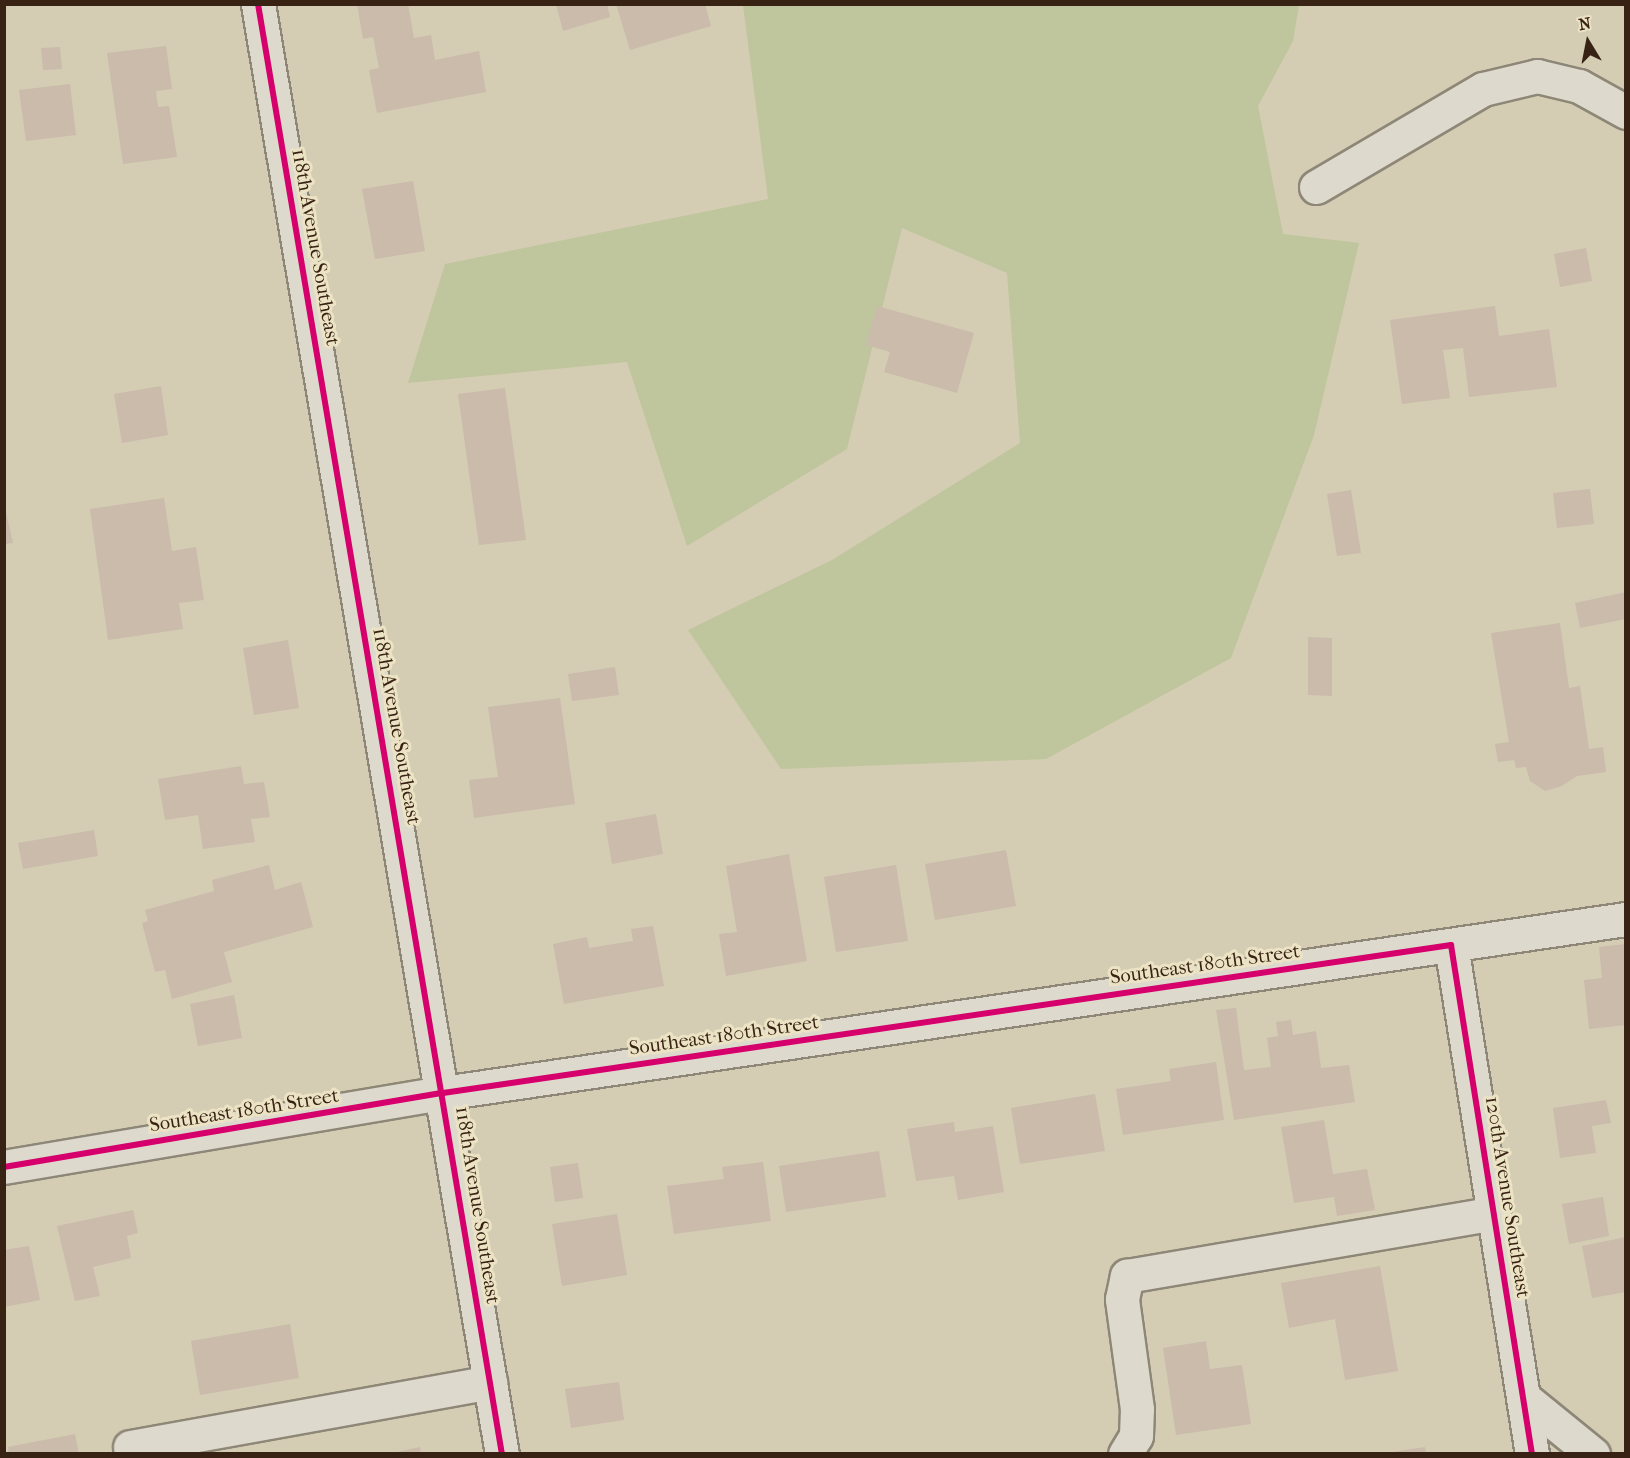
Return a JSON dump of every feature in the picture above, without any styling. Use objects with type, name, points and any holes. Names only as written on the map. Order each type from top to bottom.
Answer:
[{"type":"street","name":"118th Avenue Southeast","points":[[258,4],[502,1454]]},
{"type":"street","points":[[1316,188],[1482,89],[1537,76],[1579,86],[1626,112]]},
{"type":"street","name":"Southeast 180th Street","points":[[4,1167],[443,1093],[1626,919]]},
{"type":"street","name":"120th Avenue Southeast","points":[[1450,945],[1532,1454]]},
{"type":"street","points":[[1125,1454],[1136,1436],[1137,1409],[1122,1299],[1127,1276],[1494,1213]]},
{"type":"street","points":[[130,1447],[490,1382]]},
{"type":"street","points":[[1524,1398],[1593,1454]]},
{"type":"green space","points":[[743,5],[1299,5],[1293,41],[1258,106],[1283,234],[1359,243],[1314,435],[1231,658],[1046,759],[781,769],[688,630],[832,560],[1020,443],[1007,273],[902,228],[847,449],[687,546],[627,362],[408,383],[445,264],[768,199]]},
{"type":"building","points":[[357,4],[408,4],[414,38],[431,35],[435,60],[479,51],[486,92],[377,113],[369,70],[379,68],[373,37],[363,39]]},
{"type":"building","points":[[556,4],[607,4],[610,17],[563,31]]},
{"type":"building","points":[[616,4],[705,4],[711,26],[630,50]]},
{"type":"building","points":[[166,46],[172,89],[156,91],[158,107],[169,106],[177,157],[123,164],[107,53]]},
{"type":"building","points":[[60,47],[62,69],[43,70],[41,48]]},
{"type":"building","points":[[70,84],[76,135],[26,141],[19,90]]},
{"type":"building","points":[[413,181],[425,251],[375,259],[362,189]]},
{"type":"building","points":[[1586,248],[1592,281],[1560,287],[1554,254]]},
{"type":"building","points":[[877,306],[974,333],[957,393],[884,372],[890,352],[866,345]]},
{"type":"building","points":[[1495,306],[1499,336],[1549,329],[1557,387],[1469,397],[1463,348],[1443,350],[1450,398],[1402,404],[1390,320]]},
{"type":"building","points":[[161,386],[168,435],[122,443],[114,394]]},
{"type":"building","points":[[505,388],[526,540],[479,545],[458,394]]},
{"type":"building","points":[[1590,489],[1594,524],[1557,528],[1553,493]]},
{"type":"building","points":[[1351,490],[1361,553],[1337,556],[1327,494]]},
{"type":"building","points":[[164,498],[172,551],[196,547],[204,600],[179,603],[183,629],[108,640],[90,509]]},
{"type":"building","points":[[4,503],[13,543],[4,544]]},
{"type":"building","points":[[1626,592],[1626,619],[1580,628],[1575,603]]},
{"type":"building","points":[[1560,623],[1569,688],[1580,686],[1589,749],[1603,747],[1606,772],[1577,776],[1562,786],[1545,791],[1530,781],[1526,767],[1516,768],[1514,760],[1498,762],[1495,744],[1509,742],[1491,633]]},
{"type":"building","points":[[1308,637],[1332,638],[1332,696],[1308,695]]},
{"type":"building","points":[[288,640],[299,708],[254,715],[243,648]]},
{"type":"building","points":[[615,667],[619,695],[572,701],[568,674]]},
{"type":"building","points":[[560,698],[575,804],[474,818],[469,780],[498,777],[488,707]]},
{"type":"building","points":[[241,766],[244,784],[264,782],[270,817],[251,819],[255,842],[203,849],[198,815],[165,820],[158,779]]},
{"type":"building","points":[[656,814],[663,854],[612,864],[605,823]]},
{"type":"building","points":[[94,830],[98,856],[23,869],[18,843]]},
{"type":"building","points":[[1006,850],[1016,906],[935,920],[925,864]]},
{"type":"building","points":[[789,854],[807,961],[726,976],[719,934],[737,932],[726,866]]},
{"type":"building","points":[[269,865],[275,890],[301,882],[313,927],[224,952],[232,982],[172,999],[165,970],[155,972],[142,923],[148,921],[145,910],[214,891],[212,880]]},
{"type":"building","points":[[896,865],[908,941],[836,952],[824,877]]},
{"type":"building","points":[[653,926],[664,986],[564,1004],[553,944],[587,937],[589,948],[633,941],[631,929]]},
{"type":"building","points":[[1626,944],[1626,1025],[1589,1029],[1584,980],[1602,978],[1599,947]]},
{"type":"building","points":[[234,995],[242,1038],[198,1046],[190,1004]]},
{"type":"building","points":[[1236,1008],[1244,1070],[1271,1067],[1267,1038],[1278,1036],[1276,1022],[1291,1020],[1293,1035],[1316,1031],[1321,1068],[1349,1065],[1355,1102],[1234,1120],[1216,1010]]},
{"type":"building","points":[[1216,1062],[1224,1120],[1123,1135],[1116,1089],[1171,1081],[1169,1069]]},
{"type":"building","points":[[1095,1094],[1105,1151],[1020,1164],[1011,1108]]},
{"type":"building","points":[[1606,1100],[1611,1123],[1592,1126],[1596,1153],[1560,1158],[1553,1108]]},
{"type":"building","points":[[1324,1120],[1333,1174],[1367,1169],[1375,1210],[1337,1216],[1334,1197],[1294,1203],[1281,1127]]},
{"type":"building","points":[[954,1122],[955,1132],[993,1126],[1004,1192],[958,1200],[954,1176],[916,1181],[907,1129]]},
{"type":"building","points":[[879,1151],[886,1197],[786,1212],[779,1166]]},
{"type":"building","points":[[763,1162],[771,1221],[674,1234],[667,1186],[724,1179],[722,1167]]},
{"type":"building","points":[[578,1163],[583,1198],[555,1202],[550,1167]]},
{"type":"building","points":[[1603,1197],[1609,1236],[1569,1244],[1562,1204]]},
{"type":"building","points":[[133,1210],[138,1233],[127,1236],[131,1258],[93,1267],[100,1296],[75,1301],[57,1226]]},
{"type":"building","points":[[617,1214],[627,1275],[562,1286],[552,1224]]},
{"type":"building","points":[[1626,1237],[1626,1292],[1592,1298],[1582,1246]]},
{"type":"building","points":[[29,1246],[40,1300],[4,1307],[4,1250]]},
{"type":"building","points":[[1380,1266],[1398,1371],[1345,1380],[1335,1319],[1289,1328],[1281,1283]]},
{"type":"building","points":[[290,1324],[299,1378],[200,1395],[191,1341]]},
{"type":"building","points":[[1206,1341],[1210,1369],[1242,1365],[1251,1424],[1176,1435],[1163,1348]]},
{"type":"building","points":[[619,1382],[624,1420],[571,1428],[565,1389]]},
{"type":"building","points":[[75,1434],[79,1454],[9,1454],[8,1447]]},
{"type":"building","points":[[420,1447],[421,1454],[393,1454],[393,1453]]},
{"type":"building","points":[[1425,1447],[1426,1454],[1392,1454],[1392,1452]]},
{"type":"cycle path","points":[[258,4],[502,1454]]},
{"type":"cycle path","points":[[4,1167],[443,1093],[1451,945],[1532,1454]]}]
